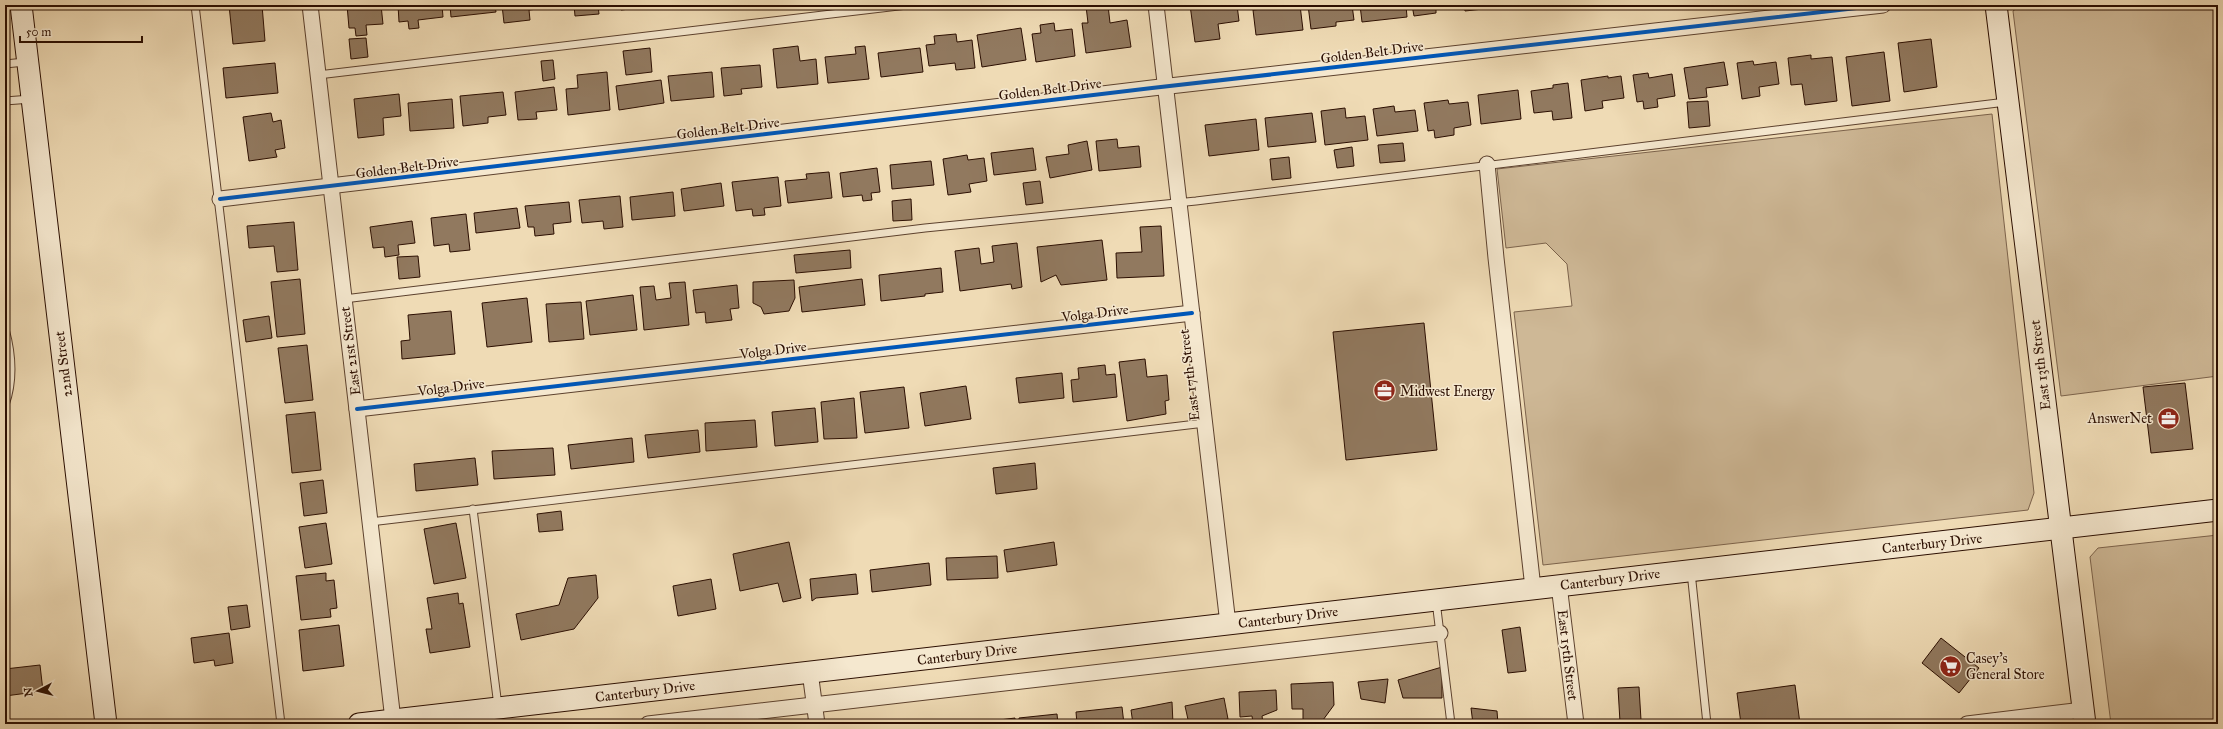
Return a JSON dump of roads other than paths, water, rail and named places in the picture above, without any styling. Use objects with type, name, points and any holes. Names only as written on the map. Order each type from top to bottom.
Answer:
[{"type":"main road","name":"22nd Street","points":[[21,5],[106,724]]},
{"type":"main road","name":"East 13th Street","points":[[1996,5],[2084,717]]},
{"type":"main road","name":"Canterbury Drive","points":[[359,724],[2218,510]]},
{"type":"street","name":"East 21st Street","points":[[310,5],[393,720]]},
{"type":"street","name":"East 17th Street","points":[[1156,5],[1228,624]]},
{"type":"street","name":"Golden Belt Drive","points":[[220,199],[1845,7],[1883,5]]},
{"type":"street","points":[[1487,164],[1533,588]]},
{"type":"street","name":"Volga Drive","points":[[357,409],[1192,312]]},
{"type":"street","name":"East 15th Street","points":[[1559,586],[1576,724]]},
{"type":"street","points":[[648,724],[1440,633]]},
{"type":"street","points":[[810,672],[817,724]]},
{"type":"street","points":[[1968,724],[2084,717]]},
{"type":"lane","points":[[196,5],[281,724]]},
{"type":"lane","points":[[318,75],[907,5]]},
{"type":"lane","points":[[5,64],[28,61]]},
{"type":"lane","points":[[5,101],[32,98]]},
{"type":"lane","points":[[344,299],[925,228],[1179,202],[2008,102]]},
{"type":"lane","points":[[5,329],[10,348],[11,366],[5,405]]},
{"type":"lane","points":[[370,522],[1205,423]]},
{"type":"lane","points":[[473,509],[498,708]]},
{"type":"lane","points":[[1691,570],[1707,724]]},
{"type":"lane","points":[[1436,600],[1451,724]]},
{"type":"place","name":"Midwest Energy","points":[[1385,391]]},
{"type":"place","name":"AnswerNet","points":[[2168,418]]},
{"type":"place","name":"Casey's General Store","points":[[1950,666]]}]
